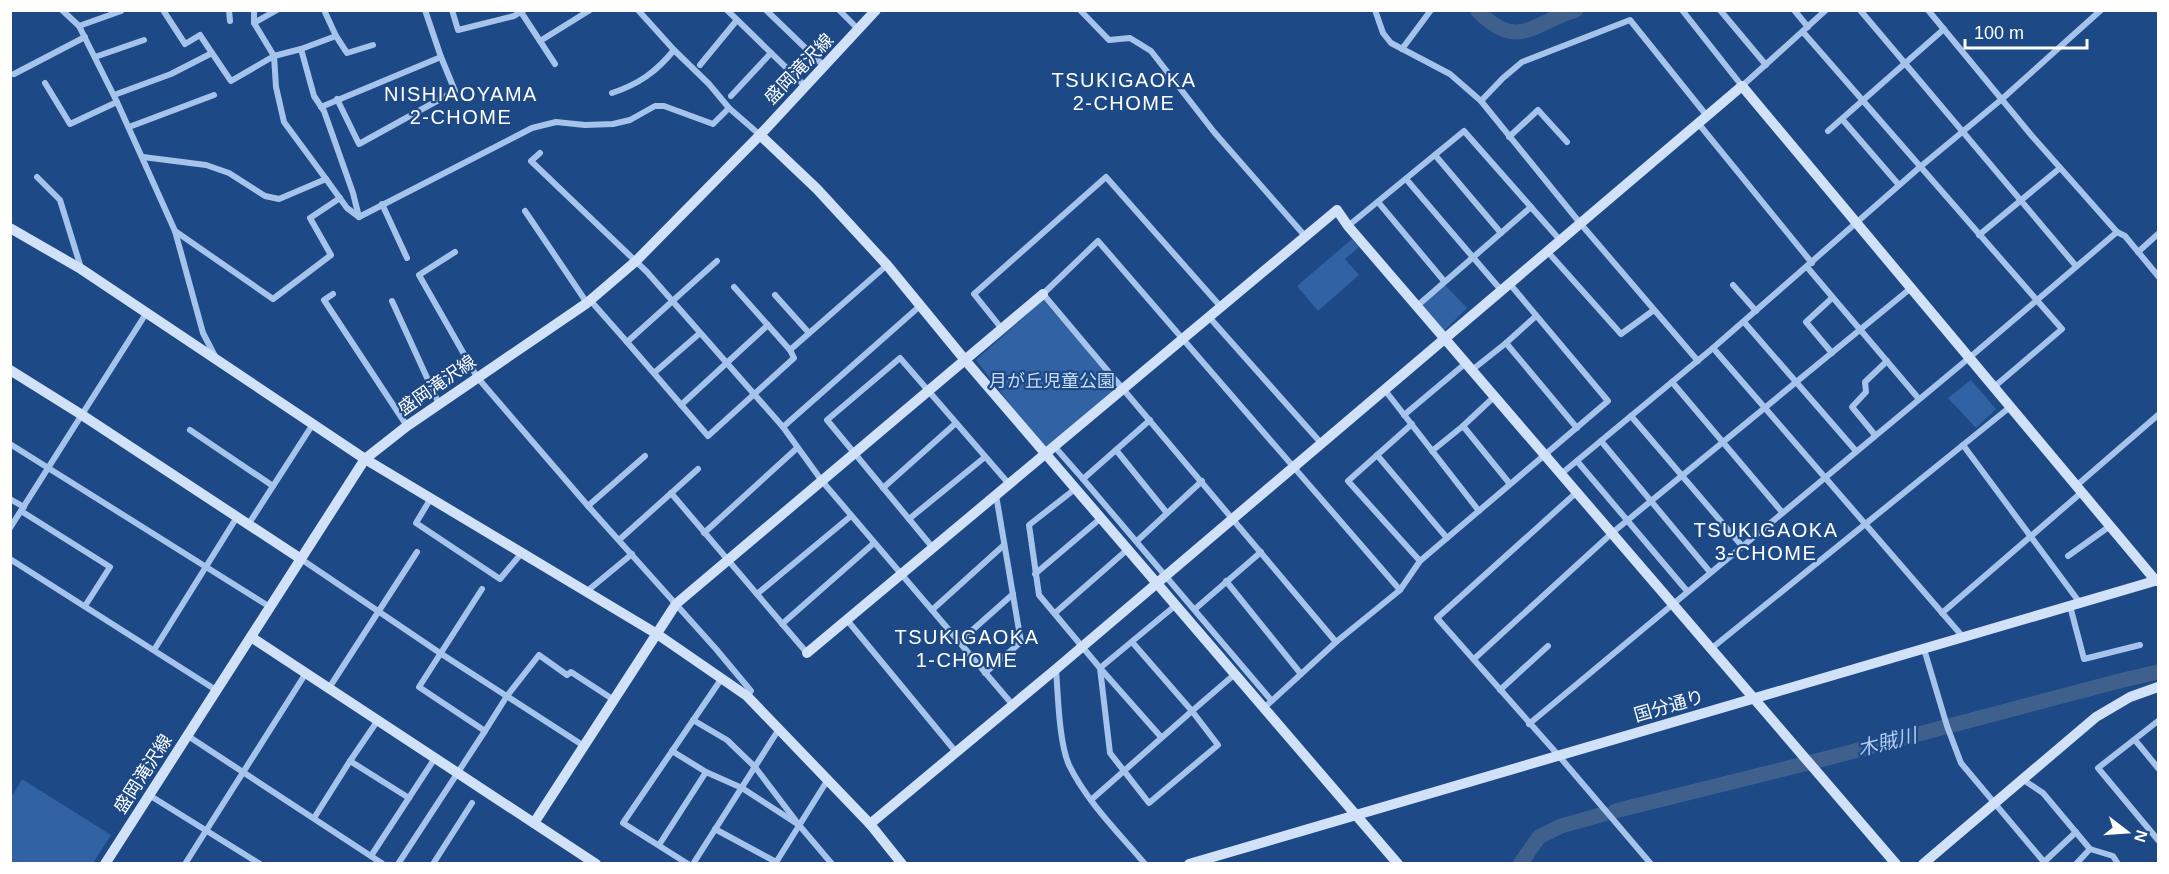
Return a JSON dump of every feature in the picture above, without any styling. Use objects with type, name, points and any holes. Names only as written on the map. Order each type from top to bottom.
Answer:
[{"type":"street","points":[[62,10],[80,26],[143,157],[175,231],[203,333],[217,360]]},
{"type":"street","points":[[164,10],[185,44],[200,35],[231,81],[274,56],[336,36]]},
{"type":"street","points":[[229,10],[230,21]]},
{"type":"street","points":[[254,10],[254,23],[274,56],[276,87],[284,122],[347,208],[359,217]]},
{"type":"street","points":[[254,23],[277,10]]},
{"type":"street","points":[[324,10],[347,53],[373,45]]},
{"type":"street","points":[[337,99],[359,144],[455,91],[425,10]]},
{"type":"street","points":[[452,10],[458,30],[514,16],[523,11],[555,64]]},
{"type":"street","points":[[540,41],[590,10]]},
{"type":"street","points":[[638,10],[729,108],[817,189],[888,265],[965,360],[1050,450],[1083,479],[1195,609],[1268,704],[1398,864]]},
{"type":"street","points":[[727,10],[805,86]]},
{"type":"street","points":[[766,10],[824,66]]},
{"type":"street","points":[[839,10],[859,30]]},
{"type":"street","name":"盛岡滝沢線","points":[[105,864],[365,459],[406,426],[589,301],[636,261],[760,135],[876,10]]},
{"type":"street","points":[[1080,10],[1109,40],[1130,38],[1151,51],[1214,132],[1305,236]]},
{"type":"street","points":[[1376,10],[1383,33],[1391,43],[1450,74],[1481,101],[1580,224],[1698,361]]},
{"type":"street","points":[[1402,49],[1431,10]]},
{"type":"street","points":[[1682,10],[1742,86],[2157,581]]},
{"type":"street","points":[[1719,10],[1766,65]]},
{"type":"street","points":[[1794,10],[1805,29],[1863,101],[2062,329],[1994,387]]},
{"type":"street","points":[[870,824],[1580,224],[1742,86],[1826,10]]},
{"type":"street","points":[[1860,10],[2076,266]]},
{"type":"street","points":[[1928,10],[2060,168],[2117,232],[2125,236],[2158,276]]},
{"type":"street","points":[[1562,474],[1744,322],[1899,185],[2002,99],[2101,10]]},
{"type":"street","points":[[80,26],[121,11]]},
{"type":"street","points":[[700,65],[737,20]]},
{"type":"street","points":[[1481,101],[1522,62],[1630,20],[1832,298],[1919,399]]},
{"type":"street","points":[[1828,131],[1944,29]]},
{"type":"street","points":[[14,74],[85,37]]},
{"type":"street","points":[[95,57],[144,40]]},
{"type":"street","points":[[301,49],[314,96],[321,107],[353,194],[359,217]]},
{"type":"street","points":[[612,93],[631,87],[659,68],[674,50]]},
{"type":"street","points":[[45,83],[70,124],[212,53]]},
{"type":"street","points":[[732,96],[771,53]]},
{"type":"street","points":[[321,107],[441,57]]},
{"type":"street","points":[[129,127],[214,95]]},
{"type":"street","points":[[359,217],[532,128],[556,122],[585,125],[613,124],[630,120],[655,106],[664,106],[713,124],[729,108]]},
{"type":"street","points":[[1509,137],[1538,110],[1567,142]]},
{"type":"street","points":[[1842,119],[1899,185]]},
{"type":"street","points":[[1348,226],[1464,131],[1560,240]]},
{"type":"street","points":[[540,153],[531,161],[636,261],[673,302],[783,427],[796,449],[822,481],[1012,704]]},
{"type":"street","points":[[1435,155],[1501,233]]},
{"type":"street","points":[[143,157],[206,165],[229,173],[265,196],[279,199],[326,179]]},
{"type":"street","points":[[1979,235],[2060,168]]},
{"type":"street","points":[[37,177],[60,201],[81,269]]},
{"type":"street","points":[[1002,329],[974,294],[1106,177],[1221,307]]},
{"type":"street","points":[[1268,704],[1336,642],[1400,590],[1420,561],[1608,401],[1536,316],[1473,256],[1406,179]]},
{"type":"street","points":[[175,231],[273,299],[331,255],[310,218],[340,198]]},
{"type":"street","points":[[1378,202],[1444,281]]},
{"type":"street","points":[[382,204],[407,258]]},
{"type":"street","points":[[1417,306],[1531,207]]},
{"type":"street","points":[[671,494],[807,653],[1337,210],[1348,226],[1896,864]]},
{"type":"street","points":[[525,211],[589,301],[708,436],[794,358],[790,350],[734,287]]},
{"type":"street","points":[[11,229],[81,269],[365,459],[657,634],[722,678],[747,696],[779,729],[870,824],[902,864]]},
{"type":"street","points":[[1529,724],[2117,232]]},
{"type":"street","points":[[2138,252],[2158,234]]},
{"type":"street","points":[[534,823],[676,604],[1043,294],[1098,241],[1400,590]]},
{"type":"street","points":[[1547,251],[1621,334],[1654,310]]},
{"type":"street","points":[[455,252],[418,275],[477,377],[751,691],[747,696]]},
{"type":"street","points":[[627,342],[717,261]]},
{"type":"street","points":[[790,350],[888,265]]},
{"type":"street","points":[[1733,285],[1756,311]]},
{"type":"street","points":[[1474,659],[1627,520],[1911,288]]},
{"type":"street","points":[[333,294],[324,300],[406,426]]},
{"type":"street","points":[[1043,294],[1336,642]]},
{"type":"street","points":[[775,295],[809,333]]},
{"type":"street","points":[[1832,298],[1806,322],[1832,353]]},
{"type":"street","points":[[392,301],[439,404]]},
{"type":"street","points":[[783,427],[921,305]]},
{"type":"street","points":[[10,528],[147,312]]},
{"type":"street","points":[[1404,415],[1469,366],[1506,343],[1536,316]]},
{"type":"street","points":[[1209,317],[1321,442]]},
{"type":"street","points":[[1744,322],[1856,451]]},
{"type":"street","points":[[681,405],[768,325]]},
{"type":"street","points":[[654,373],[700,333]]},
{"type":"street","points":[[1506,343],[1577,428]]},
{"type":"street","points":[[1713,348],[1963,638]]},
{"type":"street","points":[[933,548],[827,420],[900,358],[1009,484]]},
{"type":"street","points":[[1875,435],[1852,407],[1866,392],[1865,382],[1887,361]]},
{"type":"street","points":[[10,370],[82,415],[584,746]]},
{"type":"street","points":[[1672,382],[1782,512]]},
{"type":"street","points":[[1384,389],[1479,511]]},
{"type":"street","points":[[1432,451],[1495,396]]},
{"type":"street","points":[[1712,648],[2010,407]]},
{"type":"street","points":[[1942,613],[2031,537],[2158,415]]},
{"type":"street","points":[[1631,416],[1742,546]]},
{"type":"street","points":[[1083,479],[1150,420]]},
{"type":"street","points":[[883,488],[956,423]]},
{"type":"street","points":[[248,525],[313,424]]},
{"type":"street","points":[[1412,424],[1348,481],[1420,561]]},
{"type":"street","points":[[1463,426],[1510,484]]},
{"type":"street","points":[[190,430],[273,486]]},
{"type":"street","points":[[1601,441],[1710,572]]},
{"type":"street","points":[[10,444],[270,607]]},
{"type":"street","points":[[1963,445],[2031,537],[2075,605],[2084,659],[2140,645]]},
{"type":"street","points":[[704,532],[796,449]]},
{"type":"street","points":[[1050,450],[1076,489],[1235,674],[1268,704]]},
{"type":"street","points":[[1116,450],[1167,513]]},
{"type":"street","points":[[1377,455],[1447,538]]},
{"type":"street","points":[[588,506],[645,456]]},
{"type":"street","points":[[909,519],[985,457]]},
{"type":"street","points":[[1577,461],[1687,591]]},
{"type":"street","points":[[619,540],[698,469]]},
{"type":"street","points":[[1137,541],[1202,481]]},
{"type":"street","points":[[1076,489],[1029,525],[1039,595],[1161,737]]},
{"type":"street","points":[[1577,492],[1437,618],[1651,864]]},
{"type":"street","points":[[985,673],[1021,642],[996,495]]},
{"type":"street","points":[[431,498],[416,523],[500,579],[520,555]]},
{"type":"street","points":[[10,499],[110,567],[85,606]]},
{"type":"street","points":[[757,594],[851,516]]},
{"type":"street","points":[[154,650],[237,518]]},
{"type":"street","points":[[1035,574],[1101,518]]},
{"type":"street","points":[[2068,556],[2110,526]]},
{"type":"street","points":[[782,624],[874,543]]},
{"type":"street","points":[[932,610],[1004,545]]},
{"type":"street","points":[[1055,613],[1128,549]]},
{"type":"street","points":[[329,688],[417,552]]},
{"type":"street","points":[[1195,609],[1261,552]]},
{"type":"street","points":[[586,592],[632,554]]},
{"type":"street","points":[[10,559],[216,690]]},
{"type":"street","points":[[1226,580],[1301,674]]},
{"type":"street","name":"国分通り","points":[[1189,864],[2157,581]]},
{"type":"street","points":[[482,589],[419,687],[485,731]]},
{"type":"street","points":[[959,642],[1013,594]]},
{"type":"street","points":[[1100,668],[1176,605]]},
{"type":"street","points":[[847,620],[956,752]]},
{"type":"street","points":[[251,637],[596,864]]},
{"type":"street","points":[[1100,668],[1110,753],[1125,769],[1149,803],[1218,745],[1192,711],[1132,642]]},
{"type":"street","points":[[1500,690],[1548,646]]},
{"type":"street","points":[[1924,649],[1947,726],[1961,763],[2044,862],[2076,832]]},
{"type":"street","points":[[398,864],[507,696],[539,655],[567,675],[572,672],[614,700]]},
{"type":"street","points":[[1056,669],[1068,764],[1091,800],[1145,864]]},
{"type":"street","points":[[185,864],[306,673]]},
{"type":"street","points":[[1091,800],[1235,674]]},
{"type":"street","points":[[688,864],[623,823],[722,678]]},
{"type":"street","points":[[1923,864],[2096,717],[2130,697],[2158,687]]},
{"type":"street","points":[[314,819],[378,720]]},
{"type":"street","points":[[693,720],[727,740],[754,767],[832,864]]},
{"type":"street","points":[[2158,721],[2098,768],[2158,840]]},
{"type":"street","points":[[693,864],[779,729]]},
{"type":"street","points":[[188,736],[383,864]]},
{"type":"street","points":[[2134,740],[2158,768]]},
{"type":"street","points":[[672,751],[705,772],[742,788],[799,825]]},
{"type":"street","points":[[371,856],[435,758]]},
{"type":"street","points":[[350,761],[409,798]]},
{"type":"street","points":[[659,845],[705,772]]},
{"type":"street","points":[[2022,778],[2043,793],[2090,849],[2113,856],[2118,864]]},
{"type":"street","points":[[715,829],[775,863],[827,781]]},
{"type":"street","points":[[149,795],[260,864]]},
{"type":"street","points":[[433,864],[472,803]]},
{"type":"street","points":[[2076,864],[2090,849]]},
{"type":"street","points":[[820,864],[825,855]]},
{"type":"green space","points":[[1352,239],[1359,247],[1345,259],[1359,275],[1318,311],[1297,286]]},
{"type":"green space","points":[[1444,284],[1467,308],[1444,331],[1420,306]]},
{"type":"green space","name":"月が丘児童公園","points":[[1043,300],[1121,386],[1045,450],[976,360]]},
{"type":"green space","points":[[1971,380],[1996,409],[1976,428],[1948,398]]},
{"type":"green space","points":[[22,779],[111,835],[93,863],[11,863],[11,798]]},
{"type":"waterway","points":[[1477,10],[1491,23],[1504,30],[1515,32],[1525,31],[1576,10]]},
{"type":"waterway","name":"木賊川","points":[[1615,811],[2158,672]]},
{"type":"waterway","name":"木賊川","points":[[1520,864],[1539,837],[1561,826],[1604,814]]},
{"type":"district","name":"TSUKIGAOKA 2-CHOME","points":[[1124,92]]},
{"type":"district","name":"NISHIAOYAMA 2-CHOME","points":[[461,106]]},
{"type":"district","name":"TSUKIGAOKA 3-CHOME","points":[[1766,542]]},
{"type":"district","name":"TSUKIGAOKA 1-CHOME","points":[[967,648]]}]
